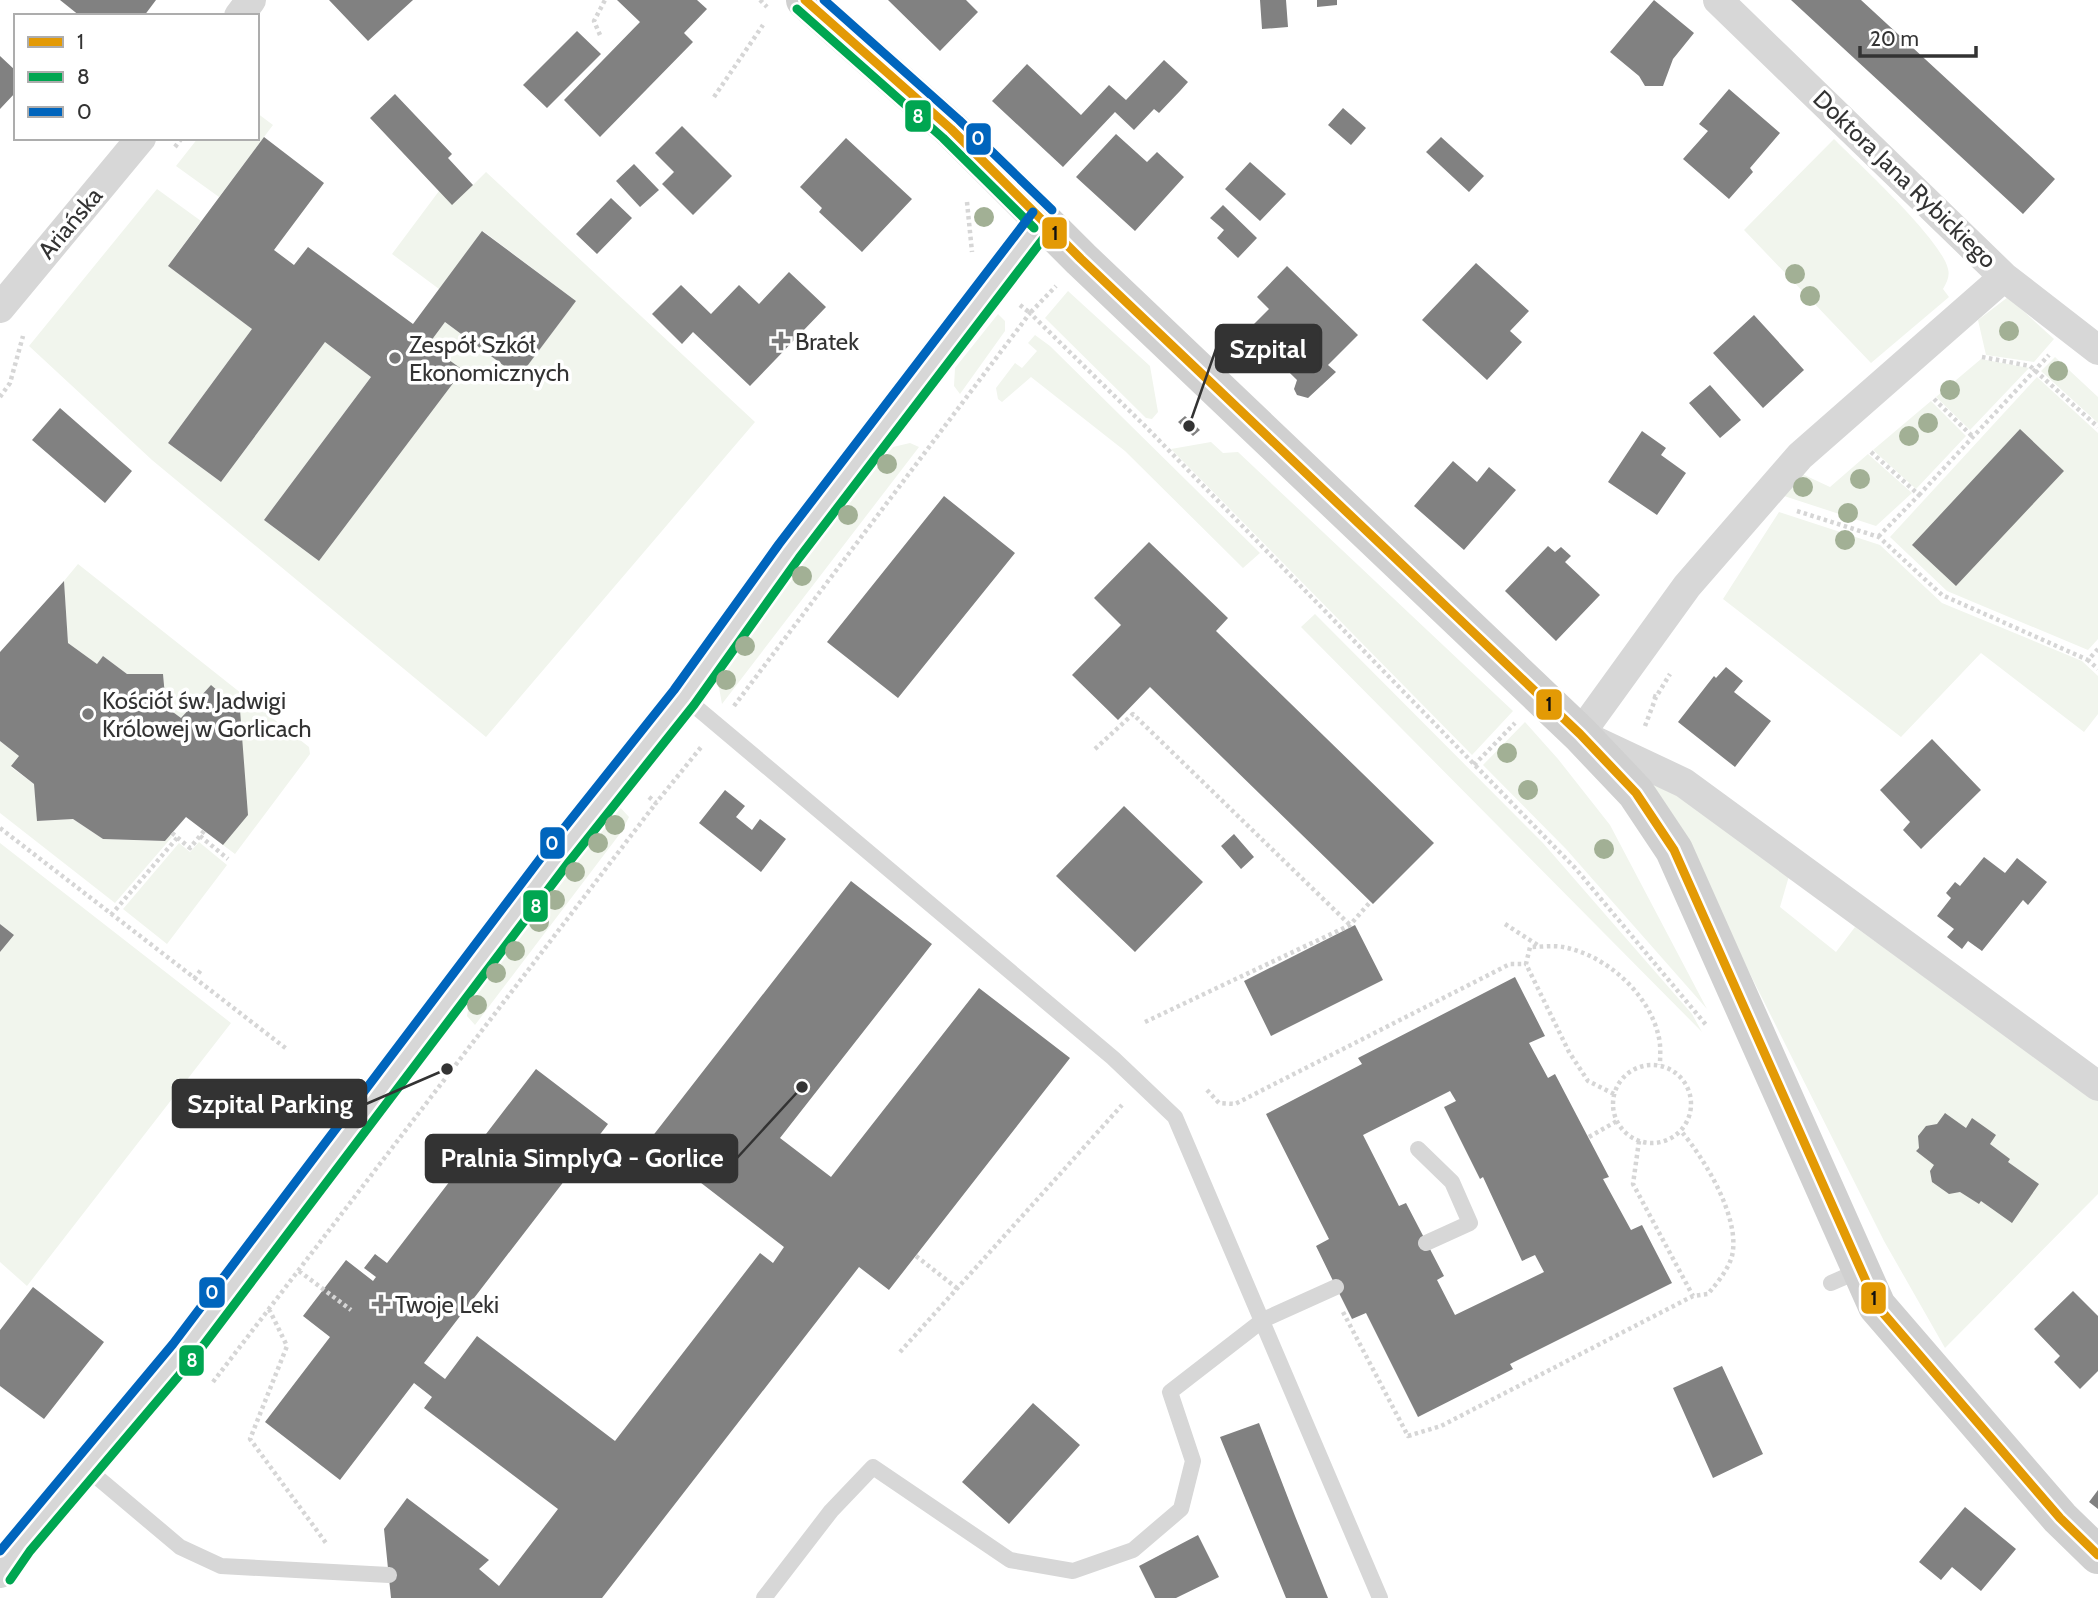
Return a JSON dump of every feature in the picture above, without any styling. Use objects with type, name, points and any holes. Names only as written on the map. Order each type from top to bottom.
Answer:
[{"type":"street","name":"Doktora Jana Rybickiego","points":[[1718,0],[2004,277],[2098,350]]},
{"type":"street","points":[[790,6],[951,129],[1082,259],[1580,734],[1636,793],[1674,850],[1846,1276],[1877,1306],[2060,1518],[2098,1555]]},
{"type":"street","name":"Ariańska","points":[[1,306],[139,140]]},
{"type":"street","points":[[0,1573],[20,1544],[183,1352],[621,775],[684,697],[789,551],[1043,219]]},
{"type":"street","points":[[1580,734],[1687,586],[1800,456],[2004,277]]},
{"type":"street","points":[[1580,734],[1684,782],[2098,1086]]},
{"type":"lane","points":[[684,697],[1113,1058],[1175,1117],[1380,1598]]},
{"type":"lane","points":[[1418,1149],[1452,1182],[1470,1223],[1426,1243]]},
{"type":"lane","points":[[764,1598],[831,1511],[873,1466],[1010,1560],[1073,1571],[1133,1550],[1181,1509],[1193,1461],[1170,1392],[1263,1320],[1333,1289]]},
{"type":"lane","points":[[85,1466],[180,1547],[221,1566],[389,1575]]},
{"type":"path","points":[[600,35],[594,21],[605,0]]},
{"type":"path","points":[[760,0],[790,6]]},
{"type":"path","points":[[714,97],[763,25]]},
{"type":"path","points":[[967,193],[973,267],[1030,313],[1146,427],[1193,479],[1576,869],[1712,1033]]},
{"type":"path","points":[[213,1382],[656,803],[718,726],[1030,313],[1082,259]]},
{"type":"path","points":[[1879,537],[2072,330]]},
{"type":"path","points":[[1982,357],[2030,366],[2098,427]]},
{"type":"path","points":[[1934,399],[1973,437]]},
{"type":"path","points":[[1871,452],[1919,495]]},
{"type":"path","points":[[1788,508],[1879,537],[1942,596],[2088,660],[2098,669]]},
{"type":"path","points":[[2088,660],[2098,649]]},
{"type":"path","points":[[1622,676],[1656,697],[1677,663]]},
{"type":"path","points":[[1095,749],[1133,714],[1350,925]]},
{"type":"path","points":[[621,775],[656,803]]},
{"type":"path","points":[[0,828],[288,1050]]},
{"type":"path","points":[[172,833],[190,848],[204,831]]},
{"type":"path","points":[[200,836],[228,859]]},
{"type":"path","points":[[111,915],[177,838]]},
{"type":"path","points":[[1145,1022],[1350,925],[1371,901]]},
{"type":"path","points":[[1505,924],[1539,947]]},
{"type":"path","points":[[1614,1094],[1588,1082],[1569,1052],[1526,964],[1530,947],[1562,946],[1607,964],[1633,988],[1660,1039],[1660,1065]]},
{"type":"path","points":[[1207,1090],[1219,1103],[1235,1104],[1510,964],[1526,964]]},
{"type":"path","points":[[194,979],[201,970]]},
{"type":"path","points":[[1660,1065],[1672,1070],[1689,1089],[1690,1115],[1681,1131],[1665,1142],[1639,1141],[1627,1135],[1617,1121],[1614,1094],[1624,1076],[1634,1069],[1660,1065]]},
{"type":"path","points":[[900,1352],[1140,1085]]},
{"type":"path","points":[[1589,1137],[1617,1121]]},
{"type":"path","points":[[1333,1289],[1408,1436],[1441,1426],[1693,1296],[1708,1294],[1719,1282],[1732,1256],[1731,1230],[1721,1197],[1704,1162],[1681,1131]]},
{"type":"path","points":[[1639,1141],[1633,1184],[1693,1296]]},
{"type":"path","points":[[916,1256],[958,1289]]},
{"type":"path","points":[[298,1270],[351,1310]]},
{"type":"path","points":[[269,1309],[287,1346],[250,1439],[347,1573]]},
{"type":"shaded area","points":[[259,114],[273,125],[219,197],[176,166],[196,140],[259,140]]},
{"type":"shaded area","points":[[1834,139],[1916,221],[1942,256],[1949,272],[1943,289],[1949,297],[1871,363],[1744,230]]},
{"type":"shaded area","points":[[486,172],[755,422],[486,737],[152,460],[29,346],[157,189],[201,221],[168,266],[252,329],[168,443],[221,482],[325,342],[371,377],[264,520],[319,561],[462,371],[428,345],[445,322],[519,377],[576,301],[483,231],[439,289],[392,254],[439,191],[473,185]]},
{"type":"shaded area","points":[[1068,291],[1150,366],[1158,412],[1152,419],[1146,418],[1045,318]]},
{"type":"shaded area","points":[[2008,297],[2054,339],[2034,362],[1986,355],[1978,320]]},
{"type":"shaded area","points":[[998,314],[1005,321],[1005,331],[960,394],[954,386],[955,368]]},
{"type":"shaded area","points":[[1035,335],[1050,346],[1260,553],[1243,568],[1125,451],[1031,377],[1002,402],[998,399],[996,388],[1015,363],[1022,368],[1037,351],[1028,343]]},
{"type":"shaded area","points":[[2055,357],[2098,397],[2098,423],[2041,371]]},
{"type":"shaded area","points":[[1981,359],[2029,368],[1970,430],[1936,397]]},
{"type":"shaded area","points":[[2037,377],[2098,433],[2098,639],[2088,650],[1947,591],[1890,537]]},
{"type":"shaded area","points":[[1931,401],[1966,436],[1916,489],[1873,450]]},
{"type":"shaded area","points":[[1211,442],[1223,453],[1238,452],[1513,711],[1472,755],[1171,449]]},
{"type":"shaded area","points":[[910,443],[919,447],[722,704],[718,682],[721,669],[893,447]]},
{"type":"shaded area","points":[[1868,454],[1912,493],[1876,526],[1781,495],[1800,473],[1830,487]]},
{"type":"shaded area","points":[[1779,512],[1880,545],[1942,603],[2082,661],[2098,676],[2098,714],[2084,732],[1981,653],[1901,737],[1723,599]]},
{"type":"shaded area","points":[[78,564],[309,747],[310,754],[235,854],[223,845],[211,686],[181,718],[166,707],[163,674],[127,674],[103,656],[97,664],[68,643],[64,581]]},
{"type":"shaded area","points":[[1315,614],[1543,843],[1692,1014],[1702,1032],[1301,627]]},
{"type":"shaded area","points":[[1525,722],[1610,825],[1707,1009],[1566,849],[1483,765]]},
{"type":"shaded area","points":[[0,741],[19,756],[11,767],[34,784],[38,821],[73,819],[103,839],[165,841],[170,835],[172,837],[115,903],[0,813]]},
{"type":"shaded area","points":[[1642,775],[1655,777],[1789,876],[1780,907],[1836,952],[1855,927],[1876,942],[1885,944],[2098,1094],[2098,1194],[1945,1348],[1884,1241],[1733,940]]},
{"type":"shaded area","points":[[618,805],[629,817],[622,831],[475,1025],[467,1016],[470,999]]},
{"type":"shaded area","points":[[199,842],[227,865],[167,944],[123,909],[179,843],[190,852]]},
{"type":"shaded area","points":[[0,843],[231,1023],[27,1286],[0,1262],[0,952],[14,935],[0,924]]},
{"type":"building","points":[[60,0],[156,0],[146,14],[78,14]]},
{"type":"building","points":[[329,0],[413,0],[368,41]]},
{"type":"building","points":[[617,0],[697,0],[707,9],[684,33],[693,42],[600,137],[564,100],[640,22]]},
{"type":"building","points":[[888,0],[966,0],[978,12],[940,51]]},
{"type":"building","points":[[1260,0],[1286,0],[1288,27],[1262,29]]},
{"type":"building","points":[[1317,0],[1337,0],[1337,5],[1317,7]]},
{"type":"building","points":[[1654,0],[1694,33],[1673,59],[1663,86],[1645,86],[1639,76],[1610,52]]},
{"type":"building","points":[[1791,0],[1861,0],[2055,179],[2023,214]]},
{"type":"building","points":[[577,31],[601,54],[547,108],[523,85]]},
{"type":"building","points":[[0,56],[14,69],[14,94],[0,109]]},
{"type":"building","points":[[1164,60],[1188,82],[1180,91],[1159,113],[1154,109],[1134,130],[1115,112],[1063,167],[992,101],[1027,64],[1081,115],[1109,85],[1126,100]]},
{"type":"building","points":[[1729,89],[1780,133],[1750,168],[1753,172],[1729,199],[1683,159],[1708,131],[1699,124]]},
{"type":"building","points":[[395,94],[452,154],[448,158],[473,185],[452,205],[370,118]]},
{"type":"building","points":[[1343,108],[1366,128],[1351,145],[1328,125]]},
{"type":"building","points":[[682,126],[732,176],[693,215],[662,184],[674,172],[655,153]]},
{"type":"building","points":[[1116,134],[1147,162],[1157,152],[1184,177],[1135,231],[1076,177]]},
{"type":"building","name":"Zespół Szkół Ekonomicznych","points":[[264,137],[324,183],[274,250],[294,265],[308,247],[413,324],[482,231],[576,301],[519,377],[445,322],[428,345],[463,370],[319,561],[264,520],[371,377],[325,342],[221,482],[168,443],[252,329],[168,266]]},
{"type":"building","points":[[1441,137],[1484,176],[1469,192],[1426,152]]},
{"type":"building","points":[[846,138],[912,199],[862,252],[819,212],[822,208],[800,187]]},
{"type":"building","points":[[1250,162],[1286,194],[1260,221],[1225,189]]},
{"type":"building","points":[[634,164],[659,190],[640,207],[616,181]]},
{"type":"building","points":[[611,198],[632,218],[597,254],[576,234]]},
{"type":"building","points":[[1223,205],[1257,238],[1238,258],[1217,238],[1224,230],[1210,218]]},
{"type":"building","points":[[1476,263],[1529,311],[1510,331],[1522,342],[1487,380],[1422,320]]},
{"type":"building","points":[[1287,266],[1358,335],[1328,365],[1336,372],[1308,398],[1297,395],[1294,389],[1297,380],[1247,331],[1269,309],[1257,297]]},
{"type":"building","points":[[789,272],[826,307],[750,386],[693,332],[682,344],[652,314],[681,285],[711,314],[739,285],[759,304]]},
{"type":"building","points":[[1754,315],[1804,370],[1763,408],[1713,353]]},
{"type":"building","points":[[1710,385],[1741,420],[1720,438],[1689,403]]},
{"type":"building","points":[[60,408],[132,471],[105,503],[32,440]]},
{"type":"building","points":[[1185,416],[1200,430],[1193,436],[1178,422]]},
{"type":"building","points":[[2020,429],[2064,471],[1956,586],[1912,545]]},
{"type":"building","points":[[1642,431],[1666,448],[1661,455],[1686,473],[1657,515],[1608,482]]},
{"type":"building","points":[[1453,461],[1477,482],[1489,467],[1516,490],[1464,550],[1414,506]]},
{"type":"building","points":[[944,496],[1015,553],[898,698],[827,642]]},
{"type":"building","points":[[1149,542],[1228,618],[1216,631],[1434,843],[1373,904],[1150,687],[1118,720],[1072,675],[1121,625],[1094,598]]},
{"type":"building","points":[[1548,546],[1555,552],[1561,547],[1571,556],[1565,562],[1600,595],[1556,641],[1505,591]]},
{"type":"building","name":"Kościół św. Jadwigi Królowej w Gorlicach","points":[[64,581],[68,643],[97,664],[103,656],[127,674],[163,674],[166,707],[181,718],[211,685],[240,710],[248,815],[223,845],[186,817],[165,841],[103,839],[73,819],[37,821],[34,784],[11,766],[19,756],[0,741],[0,652]]},
{"type":"building","points":[[1726,667],[1743,681],[1734,692],[1771,721],[1735,767],[1678,722],[1714,676],[1716,678]]},
{"type":"building","points":[[1932,739],[1981,790],[1921,849],[1903,830],[1910,822],[1880,790]]},
{"type":"building","points":[[725,790],[745,806],[736,817],[752,830],[760,819],[786,839],[761,872],[699,823]]},
{"type":"building","points":[[1124,806],[1203,882],[1135,952],[1056,876]]},
{"type":"building","points":[[1234,834],[1254,857],[1241,869],[1221,846]]},
{"type":"building","points":[[1984,857],[2005,873],[2017,858],[2047,882],[2028,905],[2023,900],[1982,951],[1968,941],[1962,949],[1947,937],[1954,929],[1937,916],[1951,898],[1946,893],[1955,882],[1960,886]]},
{"type":"building","points":[[851,881],[932,944],[780,1138],[831,1177],[979,988],[1070,1058],[889,1290],[859,1267],[602,1598],[391,1598],[384,1529],[407,1498],[489,1560],[479,1569],[499,1586],[558,1509],[424,1408],[432,1397],[414,1383],[340,1480],[265,1422],[330,1337],[303,1316],[346,1260],[373,1281],[376,1277],[364,1268],[375,1254],[387,1263],[536,1069],[608,1124],[424,1363],[445,1379],[477,1336],[615,1441],[760,1253],[773,1263],[784,1247],[648,1142]]},
{"type":"building","points":[[0,924],[14,935],[0,952]]},
{"type":"building","points":[[1355,925],[1383,980],[1271,1036],[1244,981]]},
{"type":"building","points":[[1515,977],[1545,1036],[1529,1043],[1548,1078],[1555,1074],[1609,1177],[1603,1179],[1631,1230],[1642,1225],[1672,1283],[1510,1364],[1513,1369],[1418,1417],[1366,1313],[1352,1319],[1316,1246],[1329,1239],[1266,1114],[1362,1064],[1358,1058]],"holes":[[[1450,1091],[1456,1101],[1444,1107],[1480,1179],[1483,1177],[1522,1261],[1535,1255],[1544,1272],[1455,1315],[1437,1280],[1444,1276],[1406,1203],[1399,1206],[1363,1135]]]},
{"type":"building","points":[[1945,1113],[1966,1128],[1972,1118],[1996,1135],[1990,1144],[2010,1159],[2008,1162],[2039,1184],[2012,1223],[1981,1201],[1979,1204],[1960,1192],[1949,1194],[1932,1182],[1930,1171],[1934,1165],[1916,1151],[1919,1148],[1918,1136],[1926,1126],[1937,1124]]},
{"type":"building","points":[[33,1287],[104,1342],[44,1419],[0,1386],[0,1330]]},
{"type":"building","points":[[2073,1291],[2098,1316],[2098,1371],[2080,1389],[2054,1362],[2060,1356],[2034,1329]]},
{"type":"building","points":[[1722,1366],[1763,1454],[1713,1478],[1673,1388]]},
{"type":"building","points":[[1033,1403],[1080,1445],[1009,1524],[962,1482]]},
{"type":"building","points":[[1259,1423],[1328,1598],[1286,1598],[1220,1437]]},
{"type":"building","points":[[2098,1490],[2098,1509],[2089,1502]]},
{"type":"building","points":[[1965,1507],[2016,1549],[1981,1591],[1952,1567],[1941,1580],[1919,1562]]},
{"type":"building","points":[[1198,1535],[1219,1577],[1176,1598],[1155,1598],[1139,1566]]},
{"type":"transit line","name":"1","points":[[805,0],[951,129],[1081,259],[1580,734],[1636,793],[1674,850],[1877,1306],[2060,1518],[2098,1555]]},
{"type":"transit line","name":"0","points":[[824,0],[959,120],[1052,210]]},
{"type":"transit line","name":"8","points":[[797,9],[943,138],[1034,228]]},
{"type":"transit line","name":"0","points":[[0,1551],[173,1344],[549,847],[674,690],[779,544],[1033,212]]},
{"type":"transit line","name":"8","points":[[10,1580],[30,1551],[193,1359],[569,862],[694,705],[799,558],[1053,226]]},
{"type":"place","name":"Bratek","points":[[781,341]]},
{"type":"place","name":"Zespół Szkół Ekonomicznych","points":[[395,358]]},
{"type":"place","name":"Szpital","points":[[1189,426]]},
{"type":"place","name":"Kościół św. Jadwigi Królowej w Gorlicach","points":[[88,714]]},
{"type":"place","name":"Szpital Parking","points":[[447,1069]]},
{"type":"place","name":"Pralnia SimplyQ - Gorlice","points":[[802,1087]]},
{"type":"place","name":"Twoje Leki","points":[[381,1304]]}]
